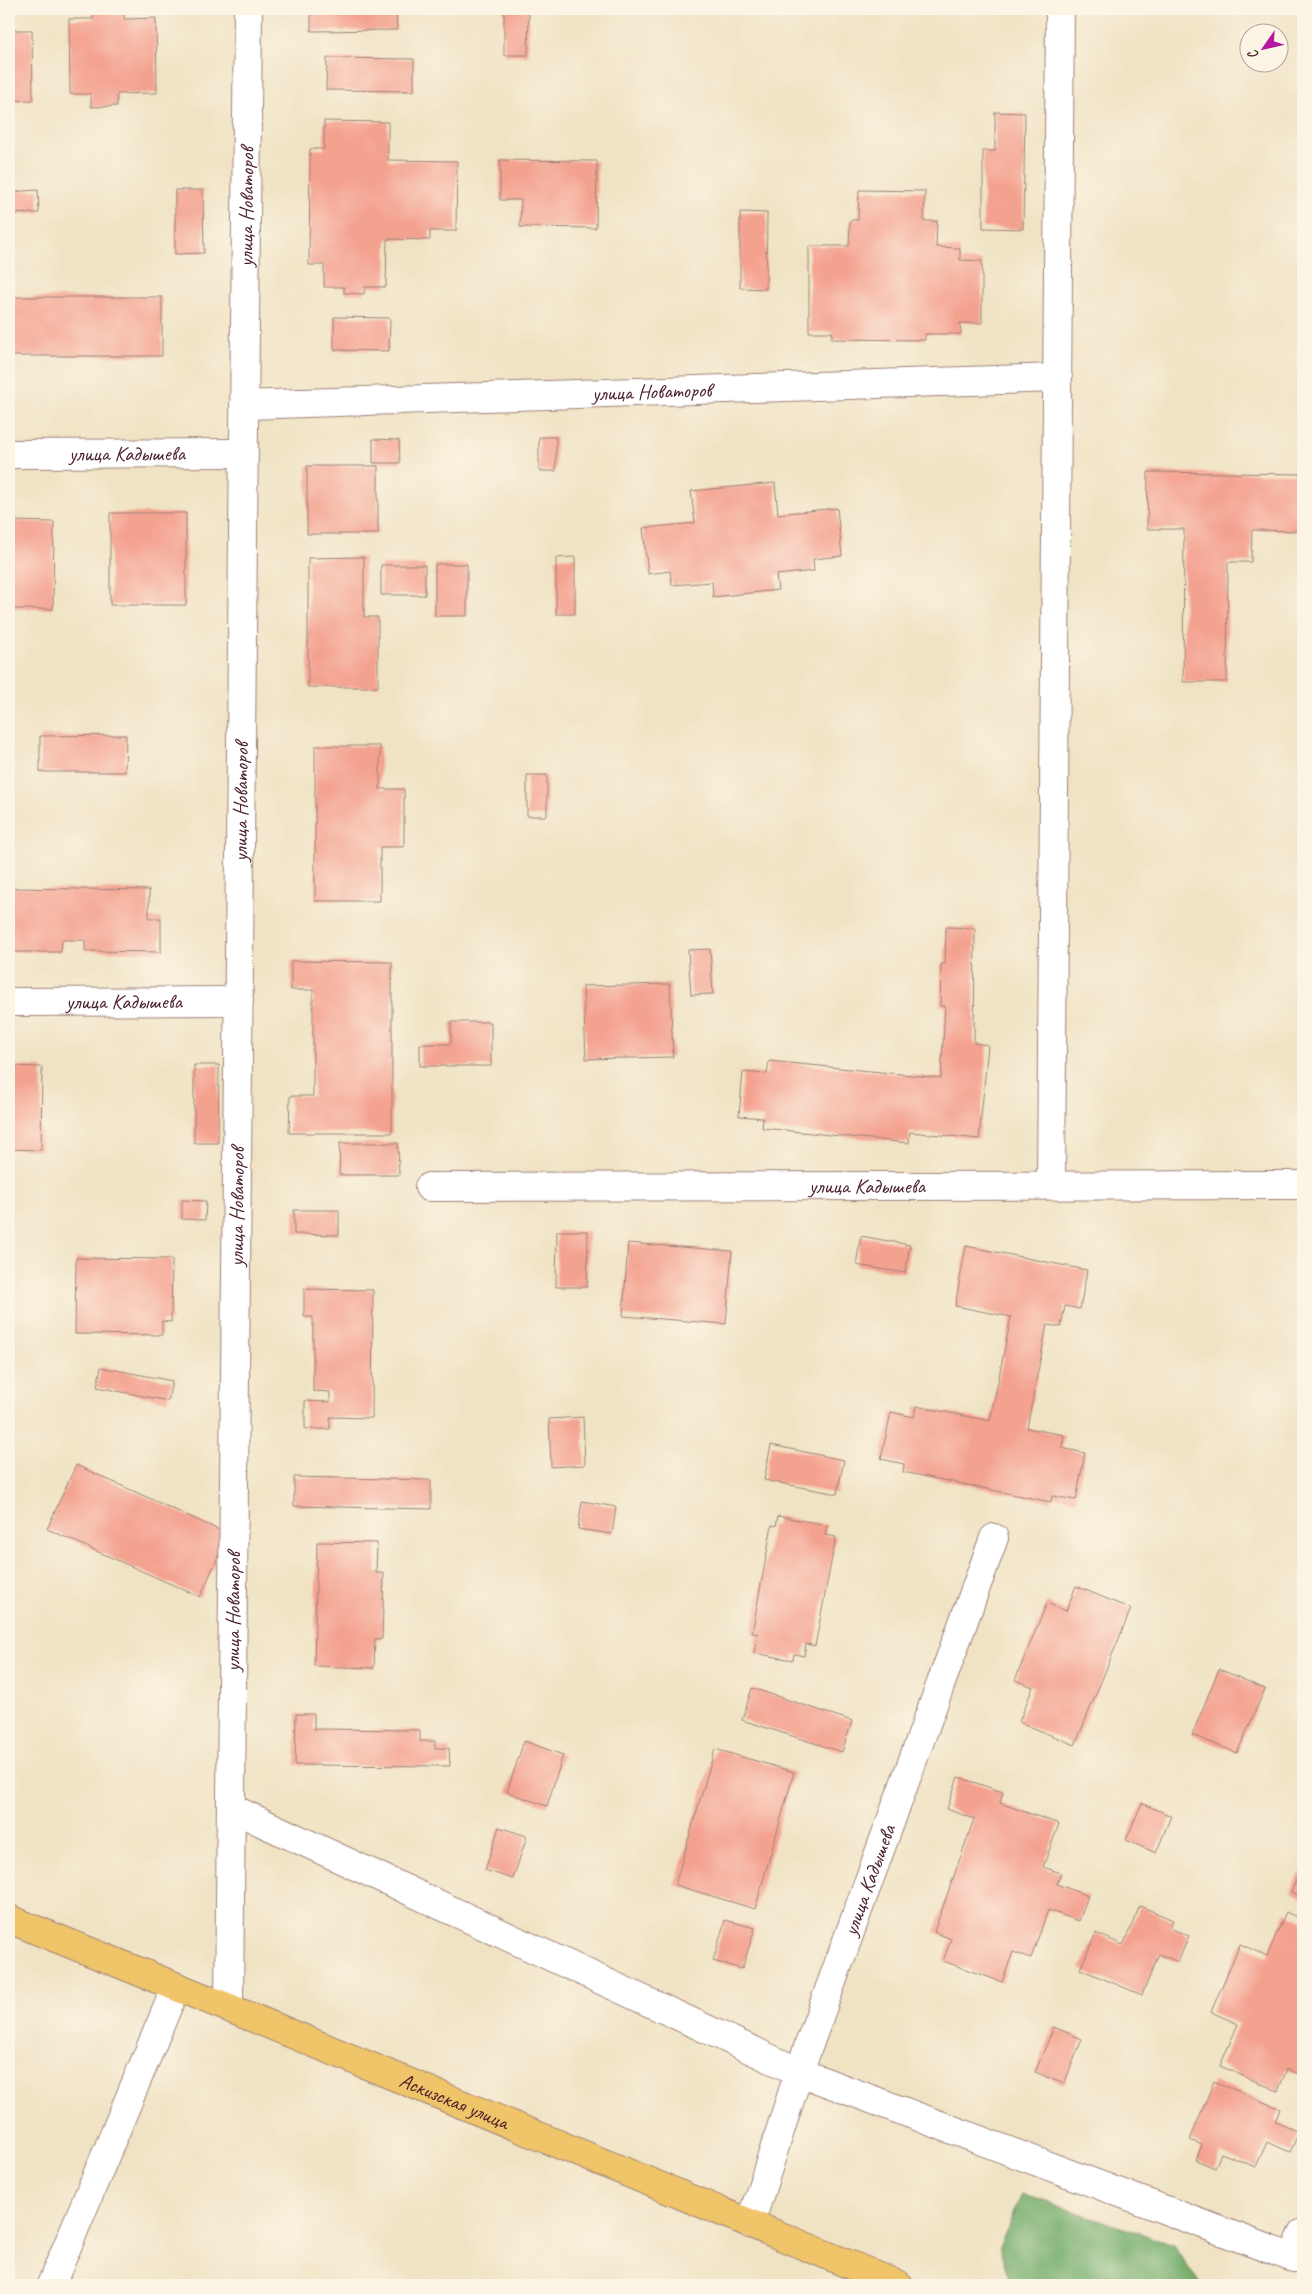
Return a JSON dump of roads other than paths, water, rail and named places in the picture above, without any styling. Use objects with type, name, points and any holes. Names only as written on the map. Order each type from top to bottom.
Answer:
[{"type":"main road","name":"Аскизская улица","points":[[9,1919],[230,2008],[898,2285]]},
{"type":"street","name":"улица Новаторов","points":[[230,2008],[248,9]]},
{"type":"street","points":[[1051,1185],[1060,9]]},
{"type":"street","name":"улица Новаторов","points":[[244,405],[1058,378]]},
{"type":"street","name":"улица Кадышева","points":[[9,454],[244,453]]},
{"type":"street","name":"улица Кадышева","points":[[9,1002],[239,1001]]},
{"type":"street","name":"улица Кадышева","points":[[428,1187],[1303,1185]]},
{"type":"street","name":"улица Кадышева","points":[[750,2224],[799,2072],[994,1538]]},
{"type":"street","points":[[231,1808],[799,2072],[1293,2258],[1303,2233]]},
{"type":"street","points":[[51,2285],[176,1987]]}]
